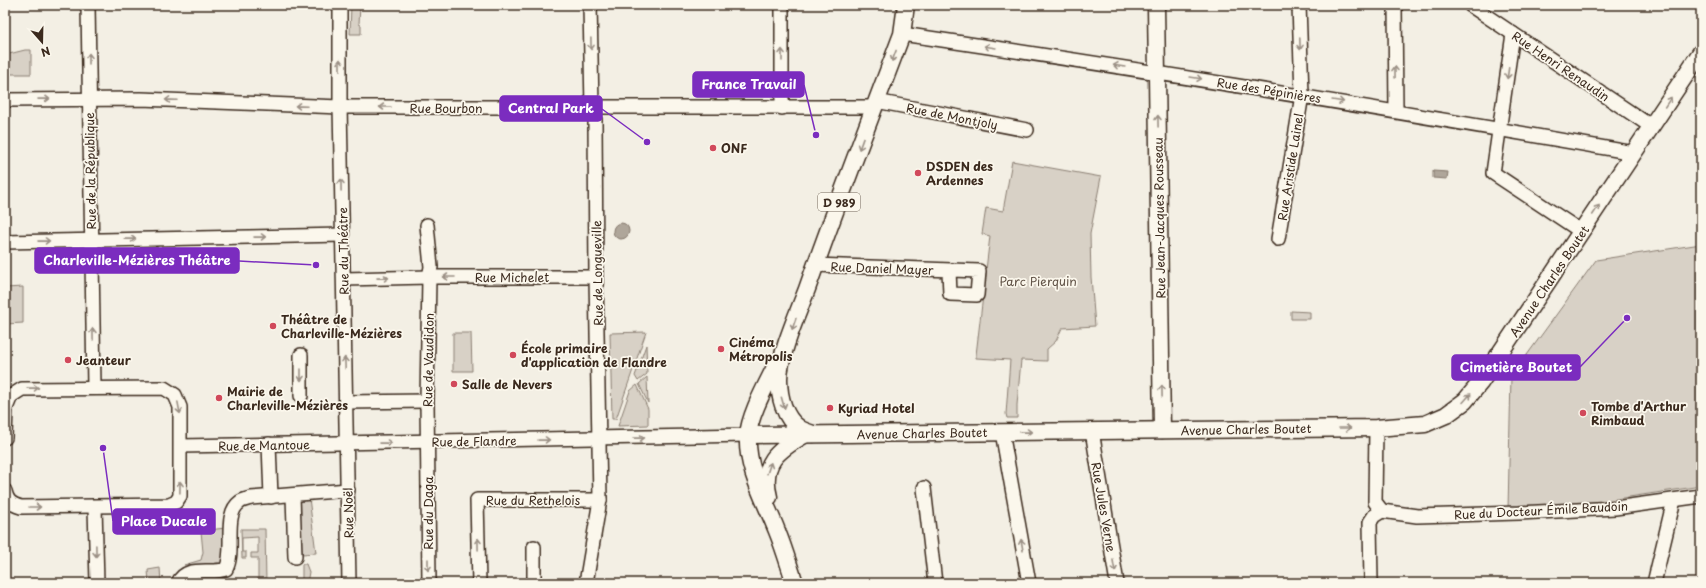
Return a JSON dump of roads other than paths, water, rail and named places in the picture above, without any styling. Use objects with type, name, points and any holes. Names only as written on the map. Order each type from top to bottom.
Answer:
[{"type":"main road","name":"D 989","points":[[785,351],[815,265],[902,34],[906,5]]},
{"type":"main road","name":"Rue Jean-Jacques Rousseau","points":[[1156,5],[1162,430]]},
{"type":"main road","name":"Avenue Charles Boutet","points":[[748,436],[809,434],[1376,428],[1425,424],[1446,415],[1465,401],[1496,360],[1701,52]]},
{"type":"main road","points":[[785,351],[781,362],[779,378],[780,394],[785,410],[791,421],[798,428],[809,434]]},
{"type":"main road","points":[[785,351],[778,360],[760,399],[748,436],[749,455],[757,481],[778,533],[795,583]]},
{"type":"main road","points":[[778,533],[767,491],[767,475],[771,462],[782,448],[809,434]]},
{"type":"street","name":"Rue de la République","points":[[88,5],[94,387]]},
{"type":"street","name":"Rue du Théâtre","points":[[340,5],[342,235],[347,444]]},
{"type":"street","name":"Rue de Longueville","points":[[586,583],[600,500],[595,120],[592,108],[590,5]]},
{"type":"street","points":[[782,5],[782,108]]},
{"type":"street","name":"Rue Aristide Lainel","points":[[1278,239],[1302,95],[1299,5]]},
{"type":"street","points":[[1395,5],[1396,111]]},
{"type":"street","name":"Rue Henri Renaudin","points":[[1470,5],[1652,127]]},
{"type":"street","name":"Rue des Pépinières","points":[[902,34],[1302,95],[1634,153]]},
{"type":"street","points":[[1513,34],[1493,173],[1582,232]]},
{"type":"street","name":"Rue Bourbon","points":[[5,100],[89,98],[141,99],[340,107],[782,108],[875,104]]},
{"type":"street","name":"Rue de Montjoly","points":[[875,104],[1027,130]]},
{"type":"street","points":[[427,225],[431,267],[429,277]]},
{"type":"street","points":[[5,242],[342,235]]},
{"type":"street","name":"Rue Daniel Mayer","points":[[815,265],[949,270]]},
{"type":"street","name":"Rue Michelet","points":[[344,280],[429,277],[596,277]]},
{"type":"street","name":"Rue de Vaudidon","points":[[428,442],[429,277]]},
{"type":"street","points":[[301,355],[301,396]]},
{"type":"street","points":[[5,438],[6,408],[11,396],[22,389],[94,387],[164,388],[175,395],[180,407],[180,496],[176,502],[169,505],[21,507],[12,504],[6,498],[5,491]]},
{"type":"street","points":[[346,402],[428,402]]},
{"type":"street","points":[[1371,583],[1370,522],[1374,516],[1382,510],[1375,502],[1376,428]]},
{"type":"street","name":"Rue Jules Verne","points":[[1092,431],[1117,583]]},
{"type":"street","points":[[1002,432],[1029,583]]},
{"type":"street","name":"Avenue Charles Boutet","points":[[600,439],[748,436]]},
{"type":"street","name":"Rue de Flandre","points":[[347,444],[600,439]]},
{"type":"street","name":"Rue du Daga","points":[[428,442],[429,583]]},
{"type":"street","points":[[269,444],[271,497]]},
{"type":"street","name":"Rue de Mantoue","points":[[181,446],[347,444]]},
{"type":"street","name":"Rue Noël","points":[[347,444],[349,583]]},
{"type":"street","points":[[924,488],[935,583]]},
{"type":"street","points":[[178,583],[182,577],[190,572],[219,572],[226,569],[230,562],[231,518],[234,507],[241,501],[252,498],[293,496],[348,490]]},
{"type":"street","points":[[293,496],[296,557]]},
{"type":"street","name":"Rue du Docteur Émile Baudoin","points":[[1382,510],[1417,516],[1511,513],[1615,508],[1701,496]]},
{"type":"street","name":"Rue du Rethelois","points":[[479,583],[477,500],[600,500]]},
{"type":"street","points":[[1654,583],[1674,500]]},
{"type":"street","points":[[95,507],[97,583]]},
{"type":"street","points":[[534,547],[534,583]]},
{"type":"place","name":"France Travail","points":[[816,135]]},
{"type":"place","name":"Central Park","points":[[647,142]]},
{"type":"place","name":"ONF","points":[[713,148]]},
{"type":"place","name":"DSDEN des Ardennes","points":[[918,173]]},
{"type":"place","name":"Charleville-Mézières Théâtre","points":[[316,265]]},
{"type":"place","name":"Cimetière Boutet","points":[[1627,318]]},
{"type":"place","name":"Théâtre de Charleville-Mézières","points":[[273,326]]},
{"type":"place","name":"Cinéma Métropolis","points":[[721,349]]},
{"type":"place","name":"École primaire d'application de Flandre","points":[[513,355]]},
{"type":"place","name":"Jeanteur","points":[[68,360]]},
{"type":"place","name":"Salle de Nevers","points":[[454,384]]},
{"type":"place","name":"Mairie de Charleville-Mézières","points":[[219,398]]},
{"type":"place","name":"Kyriad Hotel","points":[[830,408]]},
{"type":"place","name":"Tombe d'Arthur Rimbaud","points":[[1583,413]]},
{"type":"place","name":"Place Ducale","points":[[103,448]]},
{"type":"park label","name":"Parc Pierquin","points":[[1038,281]]}]
